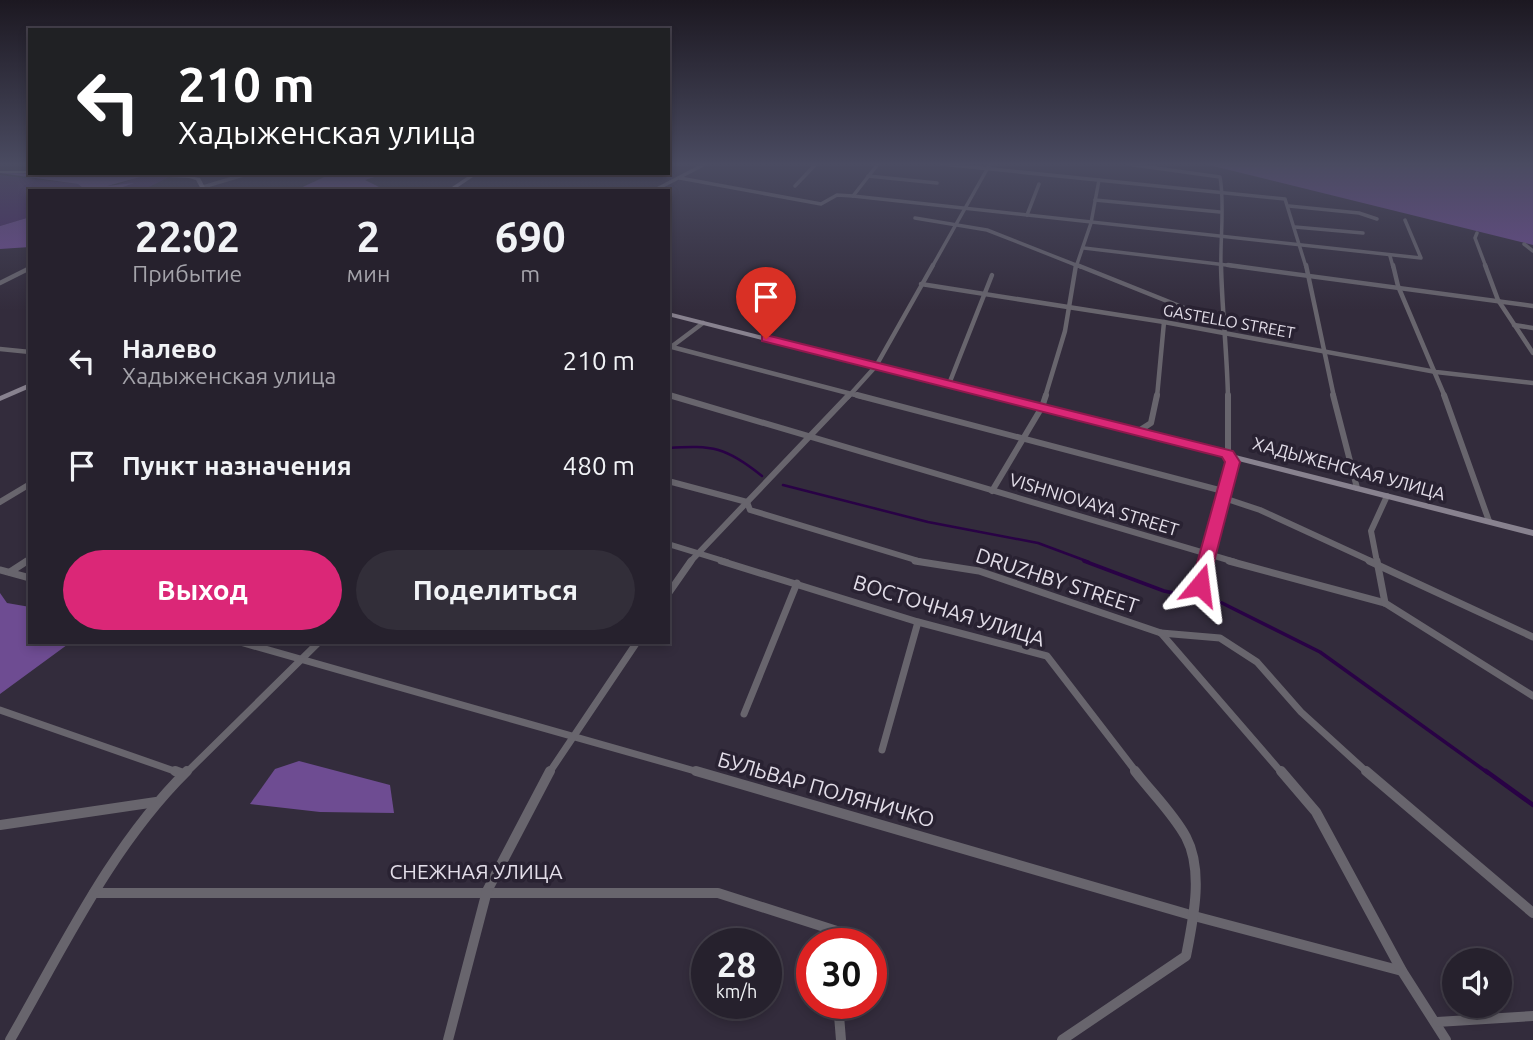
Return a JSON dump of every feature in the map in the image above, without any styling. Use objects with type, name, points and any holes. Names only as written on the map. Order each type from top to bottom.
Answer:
[{"type":"main road","name":"ХАДЫЖЕНСКАЯ УЛИЦА","points":[[670,315],[1533,533]]},
{"type":"main road","points":[[0,399],[28,386]]},
{"type":"street","points":[[670,591],[696,553],[811,438],[876,366],[890,346],[921,284],[963,213]]},
{"type":"street","points":[[996,213],[1421,258],[1405,220]]},
{"type":"street","points":[[992,491],[1042,407],[1065,331],[1076,265],[1084,248],[1093,213]]},
{"type":"street","points":[[1200,585],[1232,462],[1228,454],[1227,333],[1222,323],[1220,213]]},
{"type":"street","points":[[1291,213],[1302,247],[1322,350],[1357,488]]},
{"type":"street","points":[[1354,213],[1377,219]]},
{"type":"street","points":[[915,218],[987,230],[1222,323]]},
{"type":"street","points":[[1294,227],[1363,233]]},
{"type":"street","points":[[1477,233],[1475,238],[1498,300],[1532,351]]},
{"type":"street","points":[[1524,244],[1533,251]]},
{"type":"street","points":[[1084,248],[1398,286],[1533,306]]},
{"type":"street","points":[[1390,256],[1398,286],[1436,372],[1489,522]]},
{"type":"street","points":[[0,283],[28,269]]},
{"type":"street","points":[[949,384],[992,275]]},
{"type":"street","name":"GASTELLO STREET","points":[[921,284],[1164,322],[1436,372],[1533,383]]},
{"type":"street","points":[[1137,432],[1150,423],[1155,414],[1164,322]]},
{"type":"street","points":[[670,346],[703,323]]},
{"type":"street","points":[[1514,325],[1533,328]]},
{"type":"street","points":[[670,347],[1222,494],[1533,637]]},
{"type":"street","points":[[0,349],[28,352]]},
{"type":"street","name":"VISHNIOVAYA STREET","points":[[670,396],[1208,555],[1385,603],[1533,696]]},
{"type":"street","name":"DRUZHBY STREET","points":[[670,482],[747,502],[750,510],[821,534],[931,565],[979,571],[1161,633]]},
{"type":"street","points":[[0,502],[28,485]]},
{"type":"street","points":[[1385,603],[1371,531],[1387,496]]},
{"type":"street","name":"ВОСТОЧНАЯ УЛИЦА","points":[[670,545],[918,622],[1046,656],[1186,837],[1195,861],[1194,916],[1186,956],[1062,1040]]},
{"type":"street","points":[[10,572],[28,560]]},
{"type":"street","points":[[0,570],[28,577]]},
{"type":"street","points":[[744,713],[797,583]]},
{"type":"street","points":[[882,750],[918,622]]},
{"type":"street","points":[[1161,633],[1220,638],[1257,662],[1301,712],[1371,776],[1533,913]]},
{"type":"street","points":[[1161,633],[1317,812],[1402,971],[1446,1040]]},
{"type":"street","name":"БУЛЬВАР ПОЛЯНИЧКО","points":[[247,644],[575,736],[1194,916],[1402,971]]},
{"type":"street","points":[[10,1040],[94,893],[156,802],[317,644]]},
{"type":"street","points":[[448,1040],[487,891],[547,776],[636,644]]},
{"type":"street","points":[[0,710],[183,774]]},
{"type":"street","points":[[0,825],[156,802]]},
{"type":"street","name":"СНЕЖНАЯ УЛИЦА","points":[[94,893],[718,893],[827,928]]},
{"type":"street","points":[[1437,1022],[1533,1016]]},
{"type":"street","points":[[839,1019],[841,1040]]},
{"type":"shaded area","points":[[0,213],[28,213],[28,218],[0,226]]},
{"type":"shaded area","points":[[1402,213],[1533,213],[1533,245]]},
{"type":"shaded area","points":[[28,218],[28,247],[0,249],[0,226]]},
{"type":"shaded area","points":[[0,593],[7,603],[28,607],[28,644],[68,644],[0,694]]},
{"type":"shaded area","points":[[299,761],[390,785],[394,813],[320,812],[250,804],[275,769]]},
{"type":"waterway","points":[[670,448],[718,450],[738,459],[762,476]]},
{"type":"waterway","points":[[783,485],[928,522],[1038,543],[1089,562]]},
{"type":"waterway","points":[[1084,561],[1164,591],[1222,603],[1320,652],[1488,773]]},
{"type":"waterway","points":[[1486,771],[1533,805]]},
{"type":"route","points":[[766,339],[1228,454],[1232,462],[1200,585]]}]
